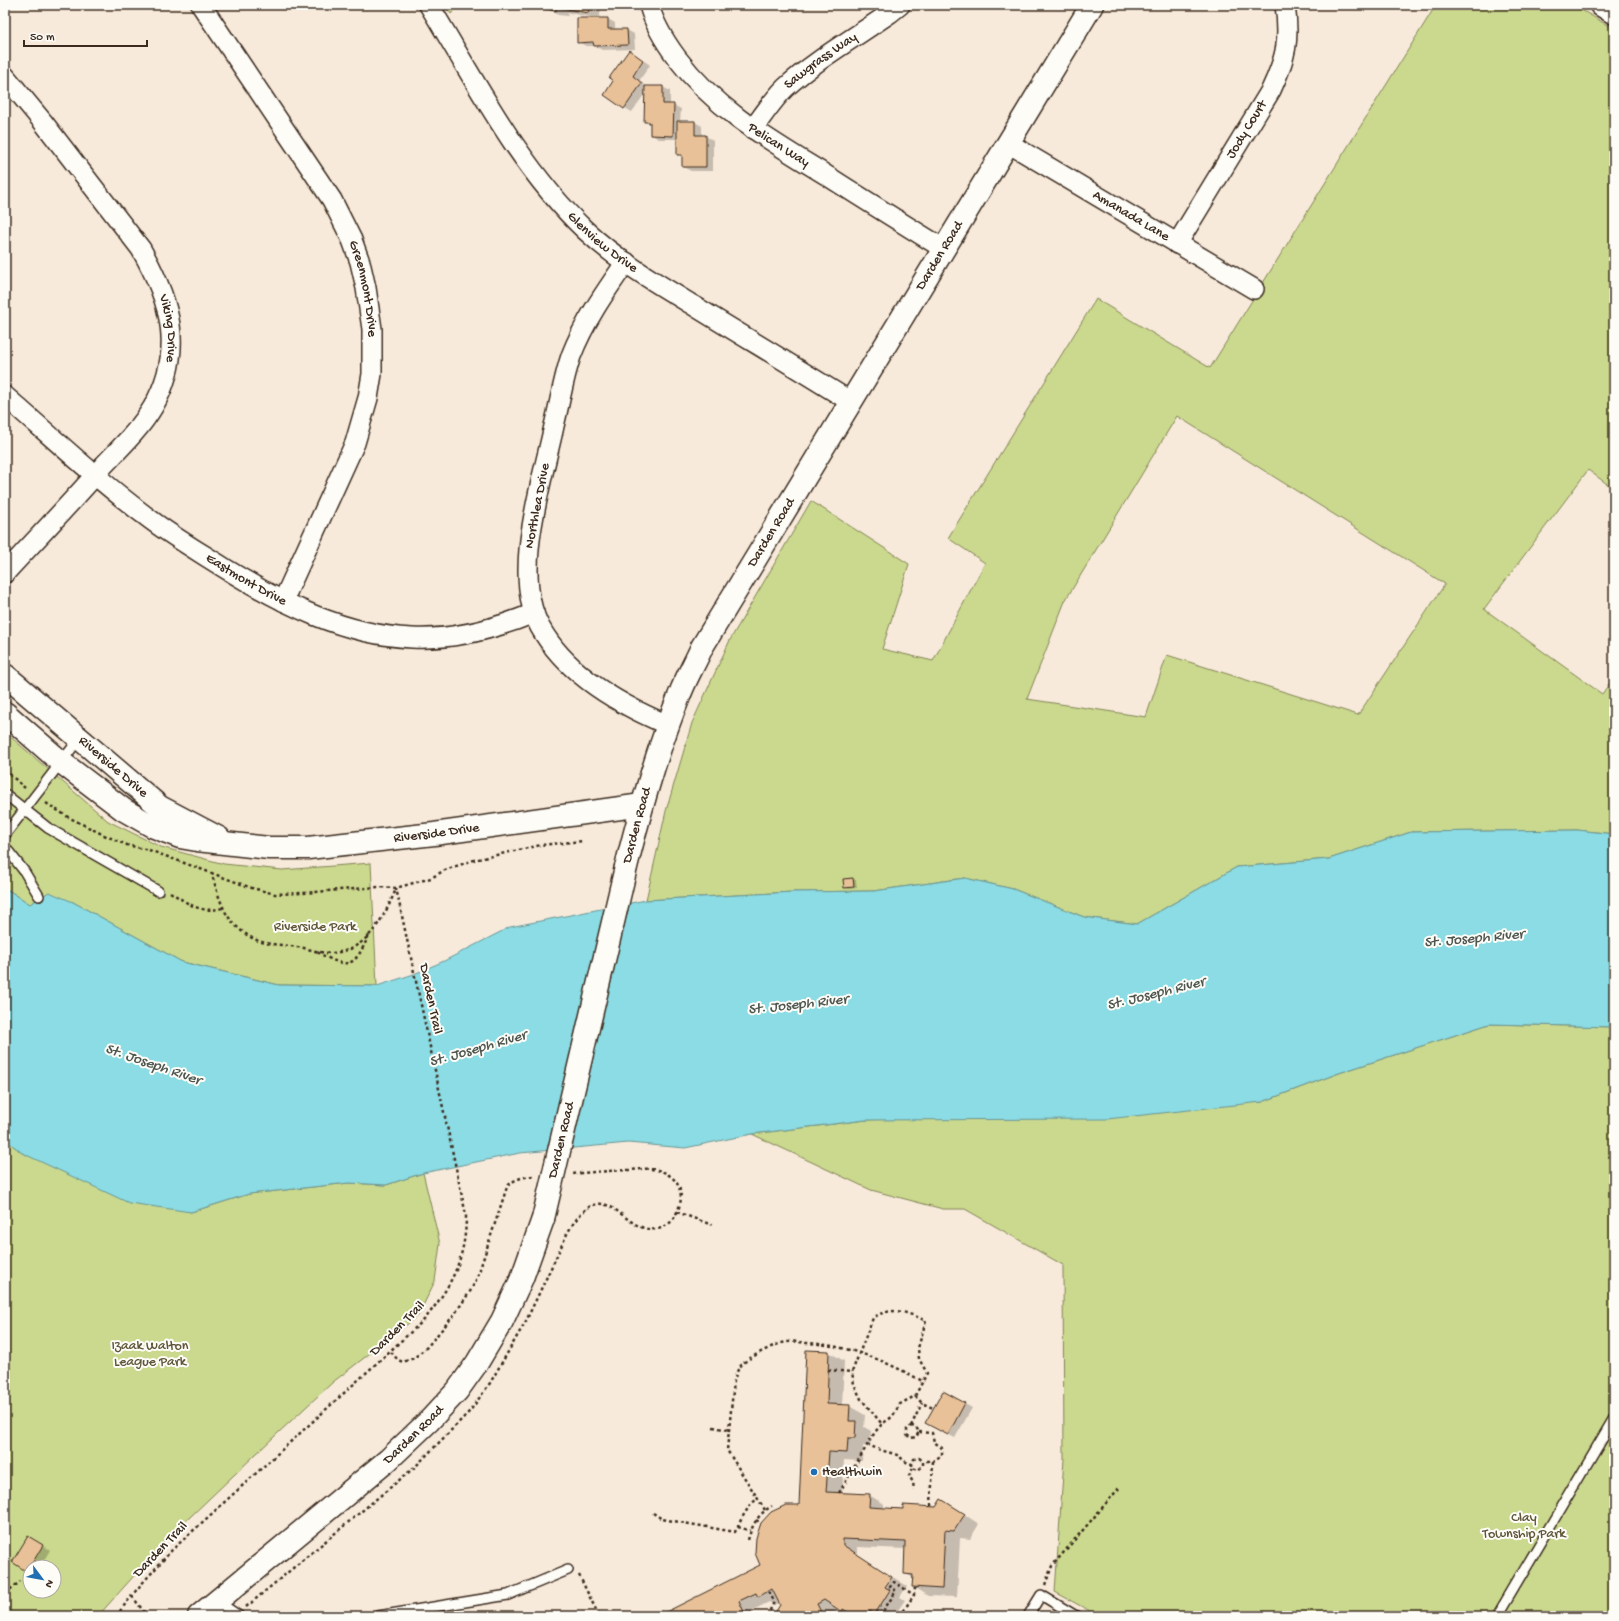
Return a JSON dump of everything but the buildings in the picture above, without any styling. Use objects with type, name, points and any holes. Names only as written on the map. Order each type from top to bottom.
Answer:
[{"type":"street","name":"Greenmont Drive","points":[[201,5],[332,200],[352,240],[360,262],[366,288],[372,329],[372,374],[368,398],[355,443],[283,601]]},
{"type":"street","name":"Glenview Drive","points":[[429,5],[513,142],[537,176],[586,230],[626,262],[660,285],[851,402]]},
{"type":"street","name":"Pelican Way","points":[[649,5],[651,13],[667,44],[687,71],[709,95],[733,116],[944,249]]},
{"type":"street","name":"Sawgrass Way","points":[[753,129],[769,106],[790,84],[900,5]]},
{"type":"street","name":"Darden Road","points":[[199,1616],[388,1460],[429,1421],[457,1391],[478,1363],[502,1321],[522,1278],[543,1219],[642,805],[680,692],[702,647],[1092,5]]},
{"type":"street","name":"Jody Court","points":[[1177,244],[1271,90],[1283,65],[1288,28],[1285,5]]},
{"type":"street","points":[[1601,5],[1614,13]]},
{"type":"street","name":"Viking Drive","points":[[5,76],[43,122],[141,249],[153,270],[166,303],[170,321],[172,342],[168,369],[161,390],[141,424],[5,573]]},
{"type":"street","name":"Amanada Lane","points":[[1008,143],[1254,290]]},
{"type":"street","name":"Northlea Drive","points":[[626,262],[587,321],[572,356],[561,390],[555,425],[529,539],[529,583],[534,613],[540,627],[564,660],[600,688],[634,709],[668,725]]},
{"type":"street","name":"Eastmont Drive","points":[[5,396],[95,476],[151,520],[184,543],[249,583],[283,601],[321,618],[342,626],[371,633],[412,638],[456,636],[482,632],[511,623],[534,613]]},
{"type":"street","name":"Riverside Drive","points":[[5,675],[160,807],[230,844]]},
{"type":"street","name":"Riverside Drive","points":[[5,713],[61,762],[124,810],[152,826],[180,837],[269,848],[308,848],[434,834],[642,805]]},
{"type":"lane","points":[[5,835],[79,739]]},
{"type":"lane","points":[[5,794],[48,828],[158,891]]},
{"type":"lane","points":[[5,847],[24,871],[39,896]]},
{"type":"lane","points":[[1497,1616],[1614,1418]]},
{"type":"lane","points":[[378,1616],[508,1595],[568,1570]]},
{"type":"lane","points":[[1028,1616],[1041,1595],[1076,1616]]},
{"type":"lane","points":[[217,1601],[239,1616]]},
{"type":"path","points":[[211,872],[223,908],[232,921],[253,939],[266,943],[330,953],[345,951],[355,946],[369,935]]},
{"type":"path","name":"Darden Trail","points":[[116,1616],[172,1550],[424,1320],[445,1292],[457,1270],[464,1242],[466,1216],[396,888],[381,919],[369,935]]},
{"type":"path","points":[[158,891],[165,889],[192,906],[202,910],[213,911],[223,908]]},
{"type":"path","points":[[316,952],[334,962],[342,964],[349,963],[356,960],[369,935]]},
{"type":"path","points":[[677,1212],[712,1225]]},
{"type":"path","points":[[839,1493],[867,1444],[882,1424],[892,1417],[900,1404],[915,1396],[924,1382],[927,1373],[919,1359],[918,1348],[926,1321],[909,1313],[896,1310],[880,1313],[873,1318],[852,1372],[854,1384],[861,1399],[882,1424]]},
{"type":"path","points":[[765,1510],[727,1450],[734,1381],[736,1371],[742,1363],[764,1350],[786,1342],[826,1344],[859,1352],[892,1365],[924,1382]]},
{"type":"path","points":[[828,1370],[852,1372]]},
{"type":"path","points":[[915,1396],[922,1403],[933,1408]]},
{"type":"path","points":[[919,1432],[916,1436],[911,1438],[907,1435],[906,1429],[911,1426],[922,1403]]},
{"type":"path","points":[[911,1426],[916,1427],[919,1432]]},
{"type":"path","points":[[713,1428],[729,1430]]},
{"type":"path","points":[[914,1490],[914,1482],[909,1476],[913,1468],[912,1464],[914,1459],[919,1458],[923,1461],[933,1461],[942,1455],[942,1448],[934,1442],[932,1433],[919,1432]]},
{"type":"path","points":[[867,1444],[879,1451],[897,1455],[906,1463],[912,1464]]},
{"type":"path","points":[[913,1468],[918,1470],[923,1466],[923,1461]]},
{"type":"path","points":[[931,1506],[933,1461]]},
{"type":"path","points":[[1041,1595],[1052,1566],[1120,1488]]},
{"type":"path","points":[[653,1513],[662,1520],[735,1532],[744,1513],[758,1498]]},
{"type":"path","points":[[748,1540],[756,1520],[765,1510],[772,1506]]},
{"type":"path","points":[[756,1520],[761,1523]]},
{"type":"path","points":[[738,1527],[751,1531]]},
{"type":"path","points":[[578,1574],[599,1616]]},
{"type":"path","points":[[5,1593],[20,1582]]},
{"type":"path","points":[[880,1616],[896,1591],[890,1587],[894,1582],[914,1595]]},
{"type":"path","points":[[900,1616],[914,1595],[915,1588]]},
{"type":"path","points":[[767,1616],[774,1602],[769,1591]]},
{"type":"path","points":[[132,1596],[147,1616]]},
{"type":"green space","points":[[446,5],[460,5],[451,14]]},
{"type":"green space","points":[[1436,5],[1573,5],[1614,29],[1614,489],[1588,470],[1484,609],[1602,694],[1614,677],[1614,834],[1577,830],[1411,832],[1329,859],[1237,867],[1137,924],[1084,917],[1013,889],[965,878],[874,891],[793,892],[646,900],[666,811],[692,723],[730,640],[811,501],[909,564],[882,649],[933,661],[985,563],[948,538],[1096,299],[1210,368]],"holes":[[[1177,416],[1445,584],[1358,715],[1167,655],[1146,717],[1027,699],[1065,601]]]},
{"type":"green space","name":"Riverside Park","points":[[5,732],[108,821],[161,847],[224,864],[282,870],[371,863],[377,986],[279,985],[182,962],[73,902],[30,904],[5,888]]},
{"type":"green space","name":"Clay Township Park","points":[[1489,1024],[1614,1027],[1614,1616],[1099,1616],[1055,1592],[1064,1459],[1063,1265],[965,1209],[943,1209],[871,1190],[752,1134],[866,1120],[1262,1102],[1339,1073]]},
{"type":"green space","name":"Izaak Walton League Park","points":[[5,1139],[22,1153],[191,1212],[249,1194],[349,1183],[386,1185],[423,1173],[440,1244],[435,1281],[418,1316],[333,1382],[278,1433],[167,1539],[98,1616],[5,1616]]},
{"type":"water","name":"St. Joseph River","points":[[1577,830],[1614,834],[1614,1027],[1489,1024],[1339,1073],[1262,1102],[1107,1119],[866,1120],[752,1134],[685,1148],[628,1143],[520,1153],[423,1173],[386,1185],[349,1183],[249,1194],[191,1212],[129,1203],[22,1153],[5,1139],[5,888],[30,904],[49,892],[73,902],[182,962],[279,985],[377,986],[414,974],[444,961],[510,927],[646,900],[793,892],[874,891],[965,878],[1013,889],[1084,917],[1137,924],[1237,867],[1329,859],[1411,832]]},
{"type":"place","name":"Healthwin","points":[[814,1472]]}]
